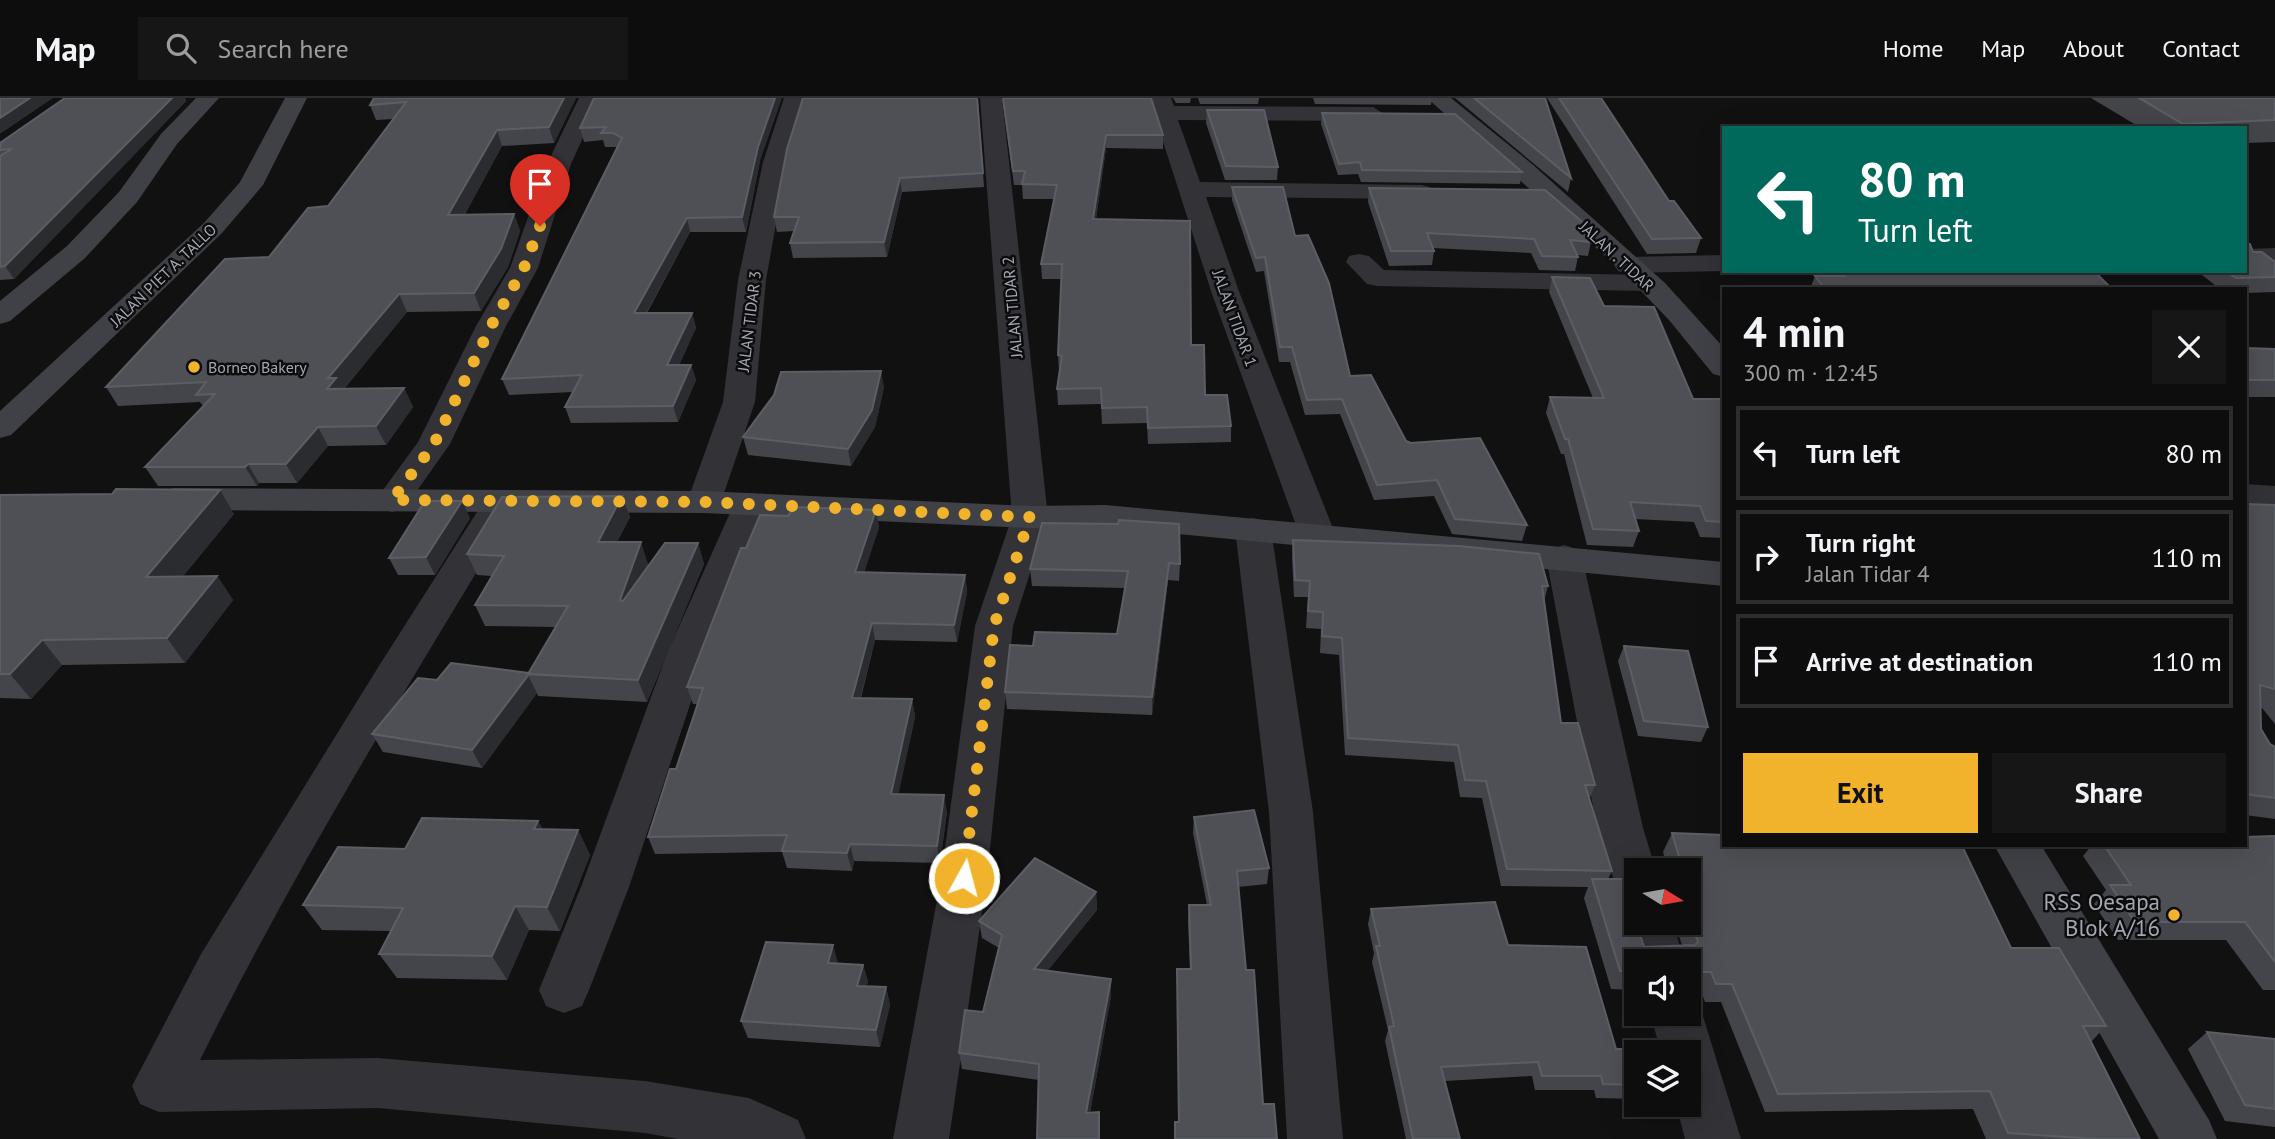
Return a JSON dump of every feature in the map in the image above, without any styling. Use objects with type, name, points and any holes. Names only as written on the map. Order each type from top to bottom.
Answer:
[{"type":"street","points":[[0,315],[76,252],[128,197],[169,139],[208,98]]},
{"type":"street","name":"JALAN PIET A. TALLO","points":[[0,428],[213,228],[251,185],[296,98]]},
{"type":"street","points":[[392,500],[434,444],[491,326],[524,268],[559,164],[590,98]]},
{"type":"street","name":"JALAN TIDAR 3","points":[[704,502],[739,402],[752,280],[775,162],[795,98]]},
{"type":"street","name":"JALAN TIDAR 2","points":[[991,98],[1030,517]]},
{"type":"street","points":[[1162,106],[1400,114]]},
{"type":"street","name":"JALAN TIDAR 1","points":[[1162,106],[1189,189],[1318,536]]},
{"type":"street","name":"JALAN . TIDAR","points":[[1440,109],[1550,194],[1697,331],[1722,365]]},
{"type":"street","points":[[1189,189],[1439,192]]},
{"type":"street","points":[[1522,194],[1550,194]]},
{"type":"street","points":[[2247,257],[2275,256]]},
{"type":"street","points":[[1359,262],[1377,278],[1638,274],[1722,263]]},
{"type":"street","points":[[2247,494],[2275,497]]},
{"type":"street","points":[[136,498],[704,502],[1030,517],[1105,516],[1722,574]]},
{"type":"street","points":[[501,501],[391,679],[219,971],[159,1086],[378,1083],[645,1107],[750,1125],[778,1139]]},
{"type":"street","points":[[564,990],[605,887],[688,650],[751,503]]},
{"type":"street","points":[[921,1139],[964,878],[994,626],[1030,517]]},
{"type":"street","points":[[1253,530],[1291,812],[1315,1139]]},
{"type":"street","points":[[1564,557],[1620,828],[1629,858]]},
{"type":"street","points":[[2019,847],[2189,1139]]},
{"type":"street","points":[[1701,1098],[1713,1139]]},
{"type":"building","points":[[0,98],[30,98],[0,118]]},
{"type":"building","points":[[65,98],[172,98],[5,266],[0,267],[0,156],[12,149],[0,150],[0,143]]},
{"type":"building","points":[[374,98],[564,98],[549,127],[497,130],[448,215],[514,214],[501,249],[474,293],[399,294],[328,378],[336,378],[327,389],[404,388],[376,426],[318,427],[286,464],[248,464],[245,467],[145,467],[215,394],[196,395],[206,382],[106,387],[225,259],[269,257],[308,208],[328,206],[406,102],[370,105]]},
{"type":"building","points":[[594,98],[775,98],[758,147],[742,217],[687,218],[634,313],[692,313],[667,365],[691,365],[673,406],[565,407],[582,375],[502,379],[622,138],[613,133],[601,133],[606,127],[580,128]]},
{"type":"building","points":[[803,98],[977,98],[983,173],[900,178],[884,242],[790,243],[799,217],[774,217],[787,149]]},
{"type":"building","points":[[1003,98],[1151,98],[1163,135],[1106,135],[1093,219],[1190,221],[1191,345],[1204,345],[1205,395],[1227,395],[1231,426],[1148,428],[1147,407],[1102,408],[1101,388],[1057,389],[1062,356],[1058,355],[1062,264],[1041,264],[1057,185],[1022,184],[1025,171],[1013,171]]},
{"type":"building","points":[[1474,98],[1545,98],[1571,178]]},
{"type":"building","points":[[1559,98],[1601,98],[1669,201],[1674,201],[1701,238],[1652,239]]},
{"type":"building","points":[[2139,98],[2275,98],[2275,120],[2183,124]]},
{"type":"building","points":[[1207,110],[1264,110],[1278,167],[1226,166]]},
{"type":"building","points":[[1322,113],[1455,114],[1522,172],[1362,170],[1360,162],[1339,164]]},
{"type":"building","points":[[1232,187],[1283,187],[1295,236],[1308,235],[1329,283],[1350,376],[1371,375],[1406,441],[1411,443],[1480,438],[1527,525],[1455,519],[1437,480],[1377,485],[1342,399],[1307,400],[1292,347],[1280,347],[1265,257],[1256,258]]},
{"type":"building","points":[[1369,188],[1545,190],[1586,225],[1591,242],[1570,240],[1578,257],[1542,256],[1534,239],[1427,233],[1434,251],[1391,251]]},
{"type":"building","points":[[2247,244],[2250,244],[2253,252],[2262,252],[2275,262],[2275,277],[2236,278],[2229,273],[2247,273]]},
{"type":"building","points":[[1842,273],[2096,273],[2110,287],[1823,287],[1815,276],[1845,276]]},
{"type":"building","points":[[1552,277],[1590,278],[1604,306],[1654,307],[1693,399],[1722,399],[1722,522],[1706,521],[1700,506],[1630,502],[1639,531],[1593,529],[1568,439],[1565,439],[1550,397],[1604,398]]},
{"type":"building","points":[[2247,348],[2275,349],[2275,380],[2247,380]]},
{"type":"building","points":[[881,371],[872,410],[848,449],[743,437],[774,395],[781,372]]},
{"type":"building","points":[[116,489],[220,490],[146,577],[217,576],[167,638],[42,640],[10,674],[0,674],[0,495],[112,494]]},
{"type":"building","points":[[622,496],[598,542],[641,542],[620,600],[623,601],[665,543],[698,543],[638,680],[528,674],[568,606],[475,605],[504,556],[467,554],[502,497]]},
{"type":"building","points":[[425,501],[462,501],[426,557],[389,558]]},
{"type":"building","points":[[2247,504],[2275,505],[2275,689],[2260,685],[2261,729],[2270,744],[2275,747],[2275,798],[2247,794]]},
{"type":"building","points":[[794,507],[876,510],[855,572],[965,575],[954,625],[872,623],[852,698],[912,699],[891,794],[944,795],[937,846],[850,844],[847,853],[782,851],[787,835],[648,837],[670,769],[676,769],[703,688],[687,687],[741,548],[746,548],[760,515],[788,516]]},
{"type":"building","points":[[1119,520],[1179,524],[1180,564],[1169,563],[1152,697],[1005,692],[1010,645],[1033,646],[1035,632],[1117,634],[1128,571],[1030,569],[1042,523],[1118,524]]},
{"type":"building","points":[[1293,540],[1459,546],[1539,554],[1548,586],[1542,586],[1561,723],[1578,723],[1595,785],[1585,785],[1612,871],[1507,869],[1486,781],[1465,780],[1458,745],[1348,738],[1342,638],[1322,636],[1323,612],[1308,611],[1310,581],[1295,580]]},
{"type":"building","points":[[1624,646],[1688,651],[1708,727],[1644,721]]},
{"type":"building","points":[[451,663],[529,674],[472,750],[372,734],[418,678],[437,680]]},
{"type":"building","points":[[1254,810],[1269,868],[1237,871],[1246,970],[1254,970],[1263,1104],[1274,1104],[1277,1139],[1175,1139],[1175,1122],[1179,1122],[1177,969],[1191,969],[1189,905],[1211,905],[1194,817]]},
{"type":"building","points":[[422,818],[538,821],[534,829],[578,830],[547,907],[515,906],[492,956],[379,954],[403,908],[303,905],[338,847],[405,849]]},
{"type":"building","points":[[1672,833],[1722,835],[1722,847],[1963,848],[2011,948],[2059,948],[2106,1026],[2083,1026],[2140,1139],[2008,1133],[1990,1091],[1778,1094],[1732,984],[1716,984],[1711,972],[1701,972],[1701,949],[1624,949],[1624,971],[1620,971],[1592,879],[1624,879],[1624,935],[1640,935],[1644,947],[1695,945],[1698,942],[1695,935],[1701,935],[1701,858],[1679,858]]},
{"type":"building","points":[[2275,836],[2275,962],[2245,922],[2135,922],[2110,885],[2131,885],[2105,847],[2247,847],[2247,837]]},
{"type":"building","points":[[1035,858],[1096,892],[1034,969],[1111,979],[1086,1113],[1099,1112],[1099,1139],[1037,1139],[1039,1064],[959,1053],[965,1010],[983,1012],[1002,935],[979,921]]},
{"type":"building","points":[[1495,902],[1508,945],[1586,947],[1616,1049],[1624,1049],[1624,1085],[1603,1084],[1601,1076],[1542,1076],[1538,1062],[1441,1067],[1460,1139],[1413,1139],[1389,1027],[1394,1026],[1376,946],[1380,946],[1371,909]]},
{"type":"building","points":[[766,942],[833,945],[828,963],[863,965],[857,986],[886,987],[876,1030],[741,1021]]},
{"type":"building","points":[[2207,1032],[2275,1039],[2275,1109],[2245,1105]]},
{"type":"place","name":"Borneo Bakery","points":[[194,367]]},
{"type":"place","name":"RSS Oesapa Blok A/16","points":[[2174,915]]},
{"type":"route","points":[[540,226],[524,268],[491,326],[434,444],[392,500],[751,503],[885,512],[1030,517],[994,626],[964,878]]}]
